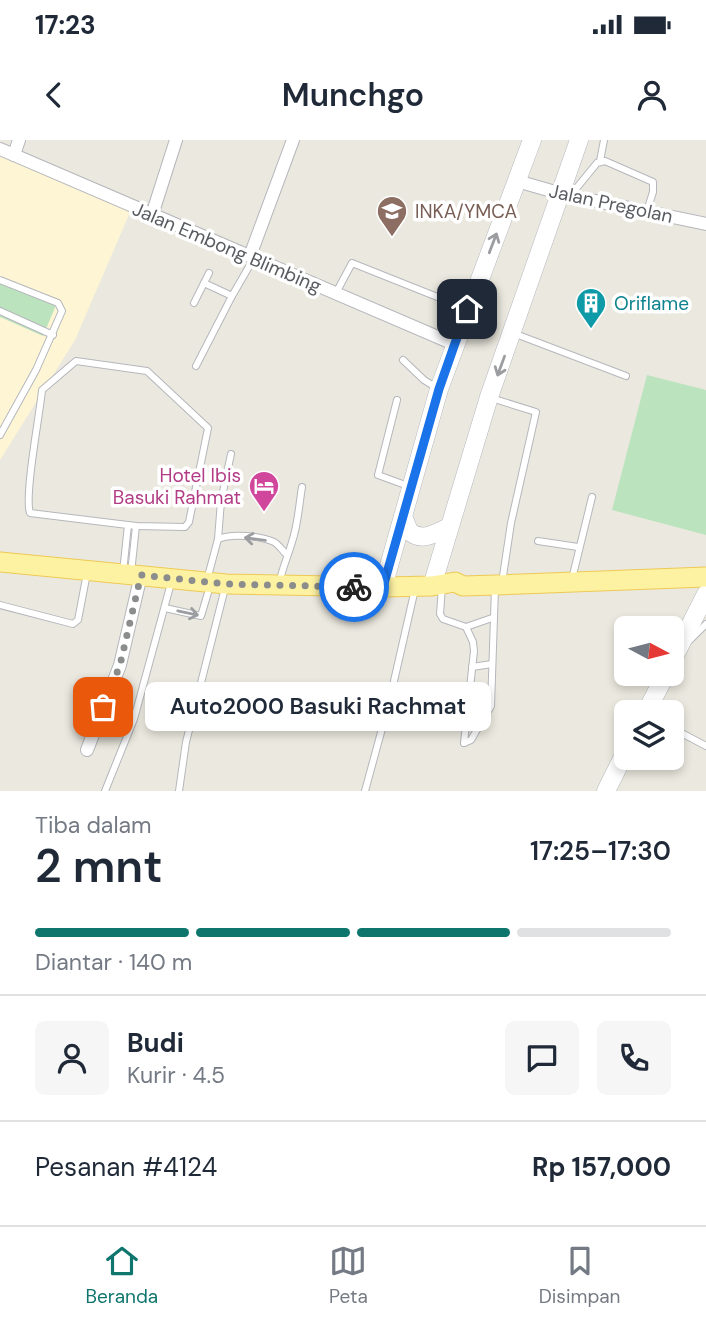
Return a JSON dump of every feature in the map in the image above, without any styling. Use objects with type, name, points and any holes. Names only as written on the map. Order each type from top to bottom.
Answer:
[{"type":"main road","points":[[0,562],[214,583],[383,587],[463,586],[573,575],[706,567]]},
{"type":"main road","points":[[500,581],[706,577]]},
{"type":"street","points":[[14,155],[19,140]]},
{"type":"street","points":[[152,215],[176,140]]},
{"type":"street","points":[[252,257],[293,140]]},
{"type":"street","points":[[383,587],[454,344],[532,140]]},
{"type":"street","points":[[436,585],[449,527],[489,397],[566,195],[579,140]]},
{"type":"street","name":"Jalan Embong Blimbing","points":[[0,149],[454,344]]},
{"type":"street","name":"Jalan Pregolan","points":[[517,181],[566,195],[706,225]]},
{"type":"street","points":[[404,519],[409,531],[419,537],[428,537],[449,527]]},
{"type":"street","points":[[87,750],[120,665],[131,574]]},
{"type":"street","points":[[684,637],[706,594]]},
{"type":"street","points":[[606,791],[616,770]]},
{"type":"lane","points":[[566,195],[600,161],[604,140]]},
{"type":"lane","points":[[600,161],[653,182],[647,211]]},
{"type":"lane","points":[[197,366],[252,257]]},
{"type":"lane","points":[[335,293],[350,264],[354,263],[467,309]]},
{"type":"lane","points":[[194,303],[209,273]]},
{"type":"lane","points":[[0,279],[62,307],[61,317],[53,335],[0,435]]},
{"type":"lane","points":[[204,283],[232,296]]},
{"type":"lane","points":[[0,311],[53,335]]},
{"type":"lane","points":[[513,333],[626,376]]},
{"type":"lane","points":[[403,360],[424,380],[439,389]]},
{"type":"lane","points":[[76,361],[147,370],[208,428],[189,522],[181,528],[132,525],[33,514],[29,510],[43,390],[76,361]]},
{"type":"lane","points":[[466,627],[473,642],[464,744],[471,740],[491,706],[492,618],[536,412],[489,397]]},
{"type":"lane","points":[[397,400],[378,475],[413,487]]},
{"type":"lane","points":[[179,791],[214,583],[221,501],[231,454]]},
{"type":"lane","points":[[278,586],[286,554],[292,545],[302,487]]},
{"type":"lane","points":[[573,575],[592,497]]},
{"type":"lane","points":[[131,574],[132,525]]},
{"type":"lane","points":[[218,540],[233,536],[262,539],[277,543],[286,554]]},
{"type":"lane","points":[[538,541],[579,547]]},
{"type":"lane","points":[[0,605],[69,624],[76,623],[87,571]]},
{"type":"lane","points":[[105,791],[137,710],[173,578]]},
{"type":"lane","points":[[165,608],[201,615],[214,583]]},
{"type":"lane","points":[[436,585],[441,617],[466,627],[492,618]]},
{"type":"lane","points":[[367,791],[389,704],[436,585]]},
{"type":"lane","points":[[684,648],[706,624]]},
{"type":"lane","points":[[472,667],[492,664]]},
{"type":"lane","points":[[684,734],[706,746]]},
{"type":"shaded area","points":[[0,153],[131,210],[75,340],[0,460]]},
{"type":"green space","points":[[0,281],[56,305],[43,336],[0,317]]},
{"type":"green space","points":[[647,375],[706,390],[706,535],[612,510]]},
{"type":"way so far","points":[[103,707],[120,665],[141,575],[226,584],[354,587]]},
{"type":"place","name":"INKA/YMCA","points":[[392,238]]},
{"type":"place","name":"Oriflame","points":[[591,330]]},
{"type":"place","name":"Hotel Ibis Basuki Rahmat","points":[[264,513]]},
{"type":"place","name":"Auto2000 Basuki Rachmat","points":[[103,707]]},
{"type":"route","points":[[354,587],[383,587],[439,389],[467,309]]}]
